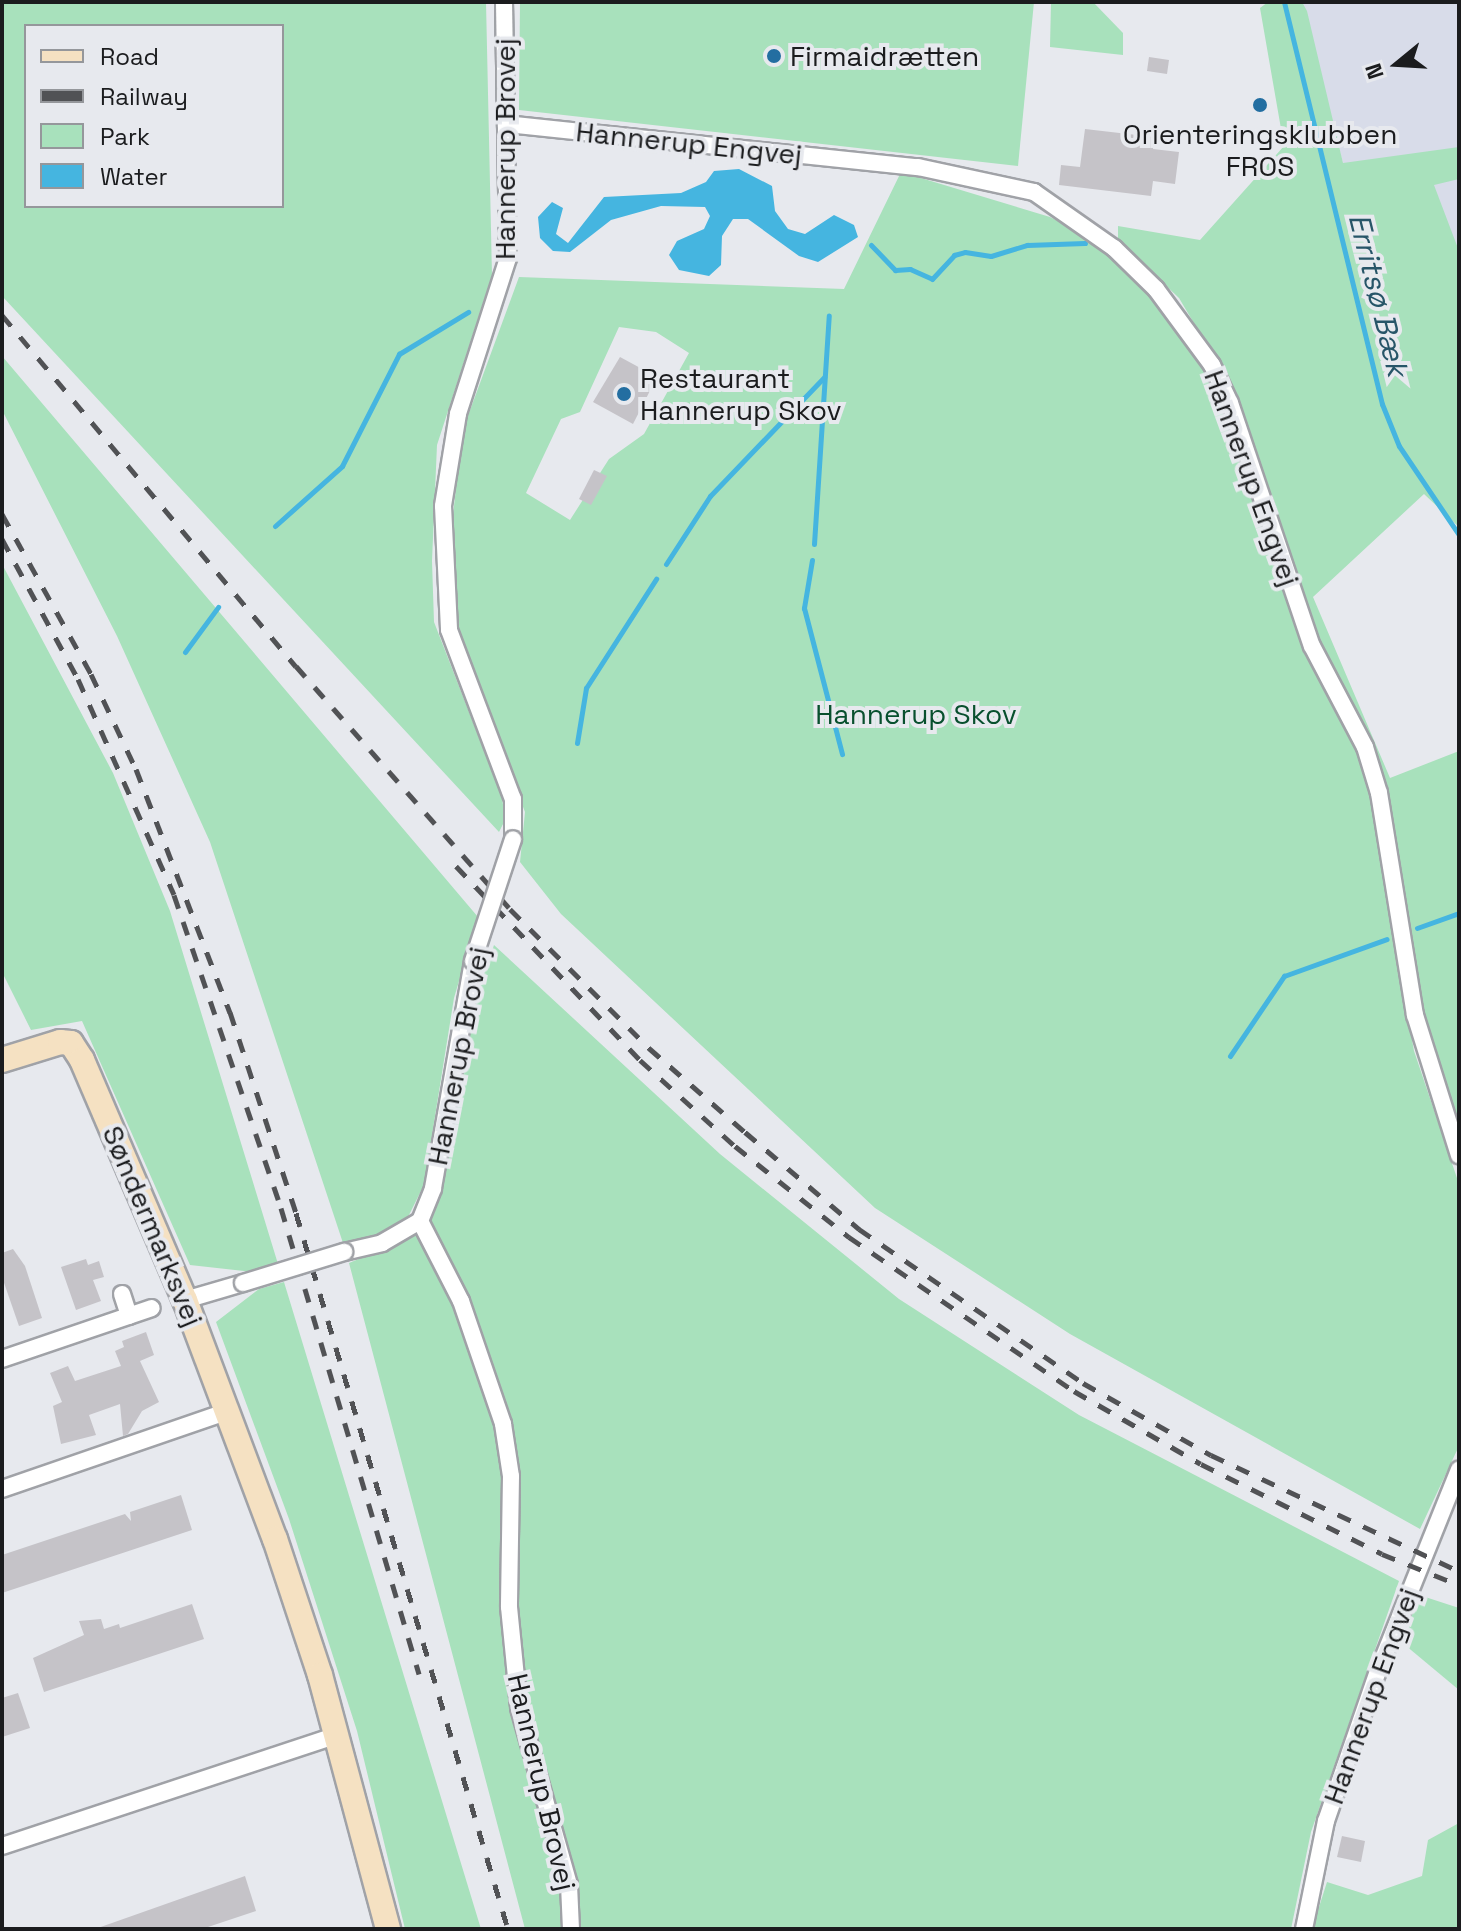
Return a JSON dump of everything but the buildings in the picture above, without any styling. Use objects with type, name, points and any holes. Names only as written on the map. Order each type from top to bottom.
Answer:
[{"type":"street","name":"Hannerup Brovej","points":[[504,2],[508,258],[458,414],[443,506],[449,630],[513,799],[513,839],[473,961],[433,1188],[420,1221],[461,1301],[503,1424],[511,1476],[509,1607],[517,1694],[569,1885],[571,1929]]},
{"type":"street","name":"Hannerup Engvej","points":[[506,124],[918,167],[1034,192],[1114,248],[1156,289],[1212,365],[1224,390],[1312,646],[1365,747],[1379,793],[1415,1015],[1459,1155]]},
{"type":"street","name":"Søndermarksvej","points":[[2,1060],[71,1043],[185,1300],[229,1411],[337,1735],[388,1929]]},
{"type":"street","points":[[185,1300],[382,1243],[420,1221]]},
{"type":"street","points":[[122,1294],[129,1316]]},
{"type":"street","points":[[2,1359],[152,1308]]},
{"type":"street","points":[[2,1489],[229,1411]]},
{"type":"street","name":"Hannerup Engvej","points":[[1304,1929],[1331,1806],[1383,1657],[1459,1470]]},
{"type":"street","points":[[2,1846],[337,1735]]},
{"type":"shaded area","points":[[1302,2],[1459,2],[1459,253],[1343,163]]},
{"type":"green space","points":[[2,2],[486,2],[492,275],[437,445],[432,561],[434,622],[502,797],[505,820],[499,832],[2,296]]},
{"type":"green space","name":"Firmaidrætten","points":[[520,2],[1034,2],[1018,166],[519,110]]},
{"type":"green space","points":[[1051,2],[1093,2],[1123,33],[1123,55],[1050,47]]},
{"type":"green space","points":[[1268,2],[1302,2],[1307,11],[1343,163],[1459,147],[1459,179],[1434,185],[1459,251],[1459,527],[1424,494],[1313,597],[1390,778],[1459,751],[1459,1135],[1423,1016],[1384,784],[1331,675],[1230,384],[1179,298],[1118,240],[1118,226],[1200,240],[1284,146],[1260,8]]},
{"type":"green space","name":"Hannerup Skov","points":[[901,172],[1050,217],[1088,236],[1150,291],[1215,387],[1307,657],[1352,738],[1366,776],[1414,1051],[1459,1184],[1459,1446],[1420,1529],[1070,1334],[875,1208],[561,914],[520,862],[525,812],[456,631],[451,534],[462,432],[519,277],[844,289]],"holes":[[[619,327],[656,332],[689,353],[644,434],[609,459],[570,520],[526,493],[561,419],[580,412]]]},
{"type":"green space","points":[[2,356],[478,917],[454,998],[424,1185],[406,1221],[385,1234],[343,1243],[210,842],[117,636],[2,410]]},
{"type":"green space","points":[[2,564],[113,773],[170,911],[278,1264],[253,1272],[190,1265],[82,1021],[31,1030],[2,972]]},
{"type":"green space","points":[[494,945],[720,1154],[899,1299],[1079,1415],[1399,1581],[1311,1832],[1291,1929],[525,1929],[349,1263],[414,1236],[434,1214],[474,1003]]},
{"type":"green space","points":[[284,1282],[481,1929],[405,1929],[357,1731],[289,1519],[216,1322],[259,1289]]},
{"type":"green space","points":[[1416,1594],[1459,1608],[1459,1690],[1405,1645]]},
{"type":"green space","points":[[1459,1823],[1459,1929],[1312,1929],[1327,1882],[1368,1895],[1422,1876],[1428,1840]]},
{"type":"water","points":[[739,169],[772,186],[775,211],[788,229],[805,234],[834,215],[854,225],[858,237],[818,262],[799,256],[748,219],[733,219],[722,236],[721,265],[709,276],[679,270],[669,255],[677,241],[704,229],[710,216],[705,207],[661,206],[611,220],[570,252],[553,251],[540,238],[538,217],[552,202],[563,208],[556,234],[568,243],[604,197],[681,193],[706,182],[714,171]]},
{"type":"waterway","name":"Erritsø Bæk","points":[[1284,2],[1382,404],[1399,446],[1459,535]]},
{"type":"waterway","points":[[871,245],[895,270],[910,269],[932,279],[954,255],[965,252],[991,256],[1027,245],[1085,243]]},
{"type":"waterway","points":[[275,526],[342,466],[399,354],[468,312]]},
{"type":"waterway","points":[[814,544],[829,315]]},
{"type":"waterway","points":[[666,564],[710,496],[824,377]]},
{"type":"waterway","points":[[812,560],[804,608],[842,754]]},
{"type":"waterway","points":[[577,743],[586,688],[656,579]]},
{"type":"waterway","points":[[185,652],[218,607]]},
{"type":"waterway","points":[[1417,928],[1459,913]]},
{"type":"waterway","points":[[1230,1056],[1284,976],[1387,939]]},
{"type":"railway","points":[[2,315],[296,666],[510,909],[649,1048],[745,1132],[859,1229],[1083,1383],[1211,1455],[1459,1571]]},
{"type":"railway","points":[[2,514],[91,674],[136,769],[230,1012],[296,1213],[508,1929]]},
{"type":"railway","points":[[2,539],[78,679],[174,895],[281,1208],[419,1674]]},
{"type":"railway","points":[[456,866],[640,1060],[735,1146],[849,1237],[1074,1391],[1201,1464],[1382,1554],[1459,1585]]},
{"type":"place","name":"Firmaidrætten","points":[[774,56]]},
{"type":"place","name":"Orienteringsklubben FROS","points":[[1260,105]]},
{"type":"place","name":"Restaurant Hannerup Skov","points":[[624,394]]}]
